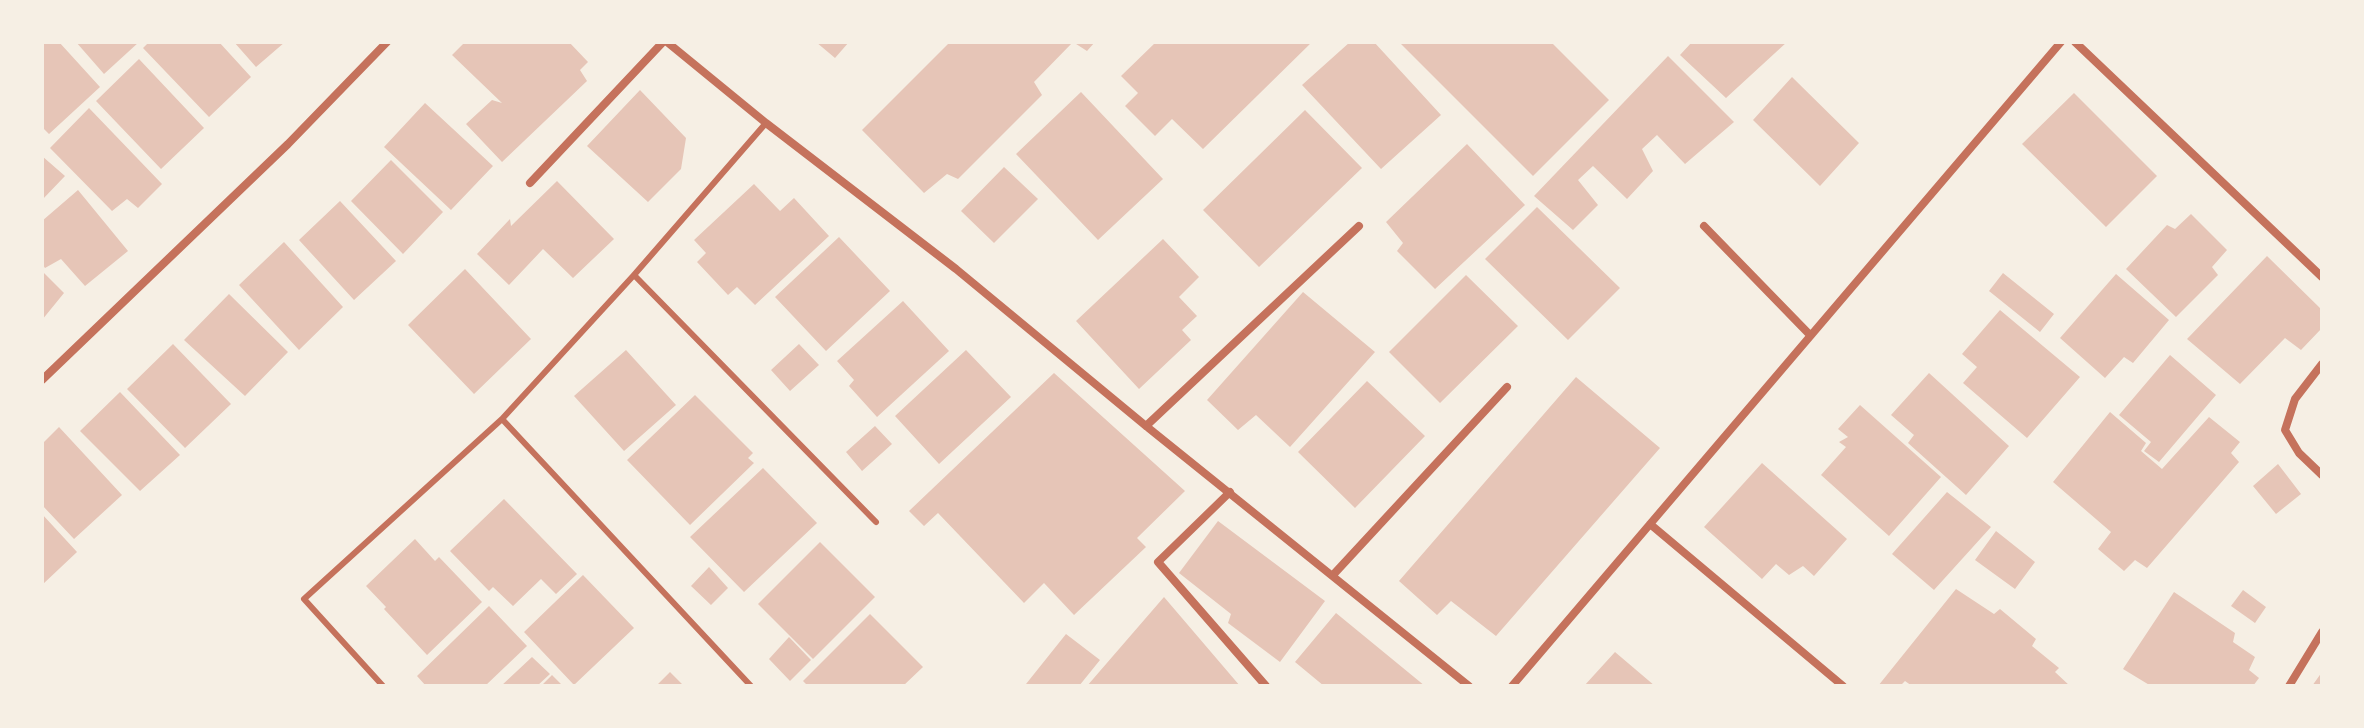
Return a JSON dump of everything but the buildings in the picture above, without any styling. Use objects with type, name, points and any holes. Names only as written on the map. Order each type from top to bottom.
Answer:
[{"type":"street","points":[[42,380],[288,144],[387,42]]},
{"type":"street","points":[[530,183],[665,42],[956,269],[1469,686]]},
{"type":"street","points":[[1512,686],[2061,42]]},
{"type":"street","points":[[2075,42],[2322,277]]},
{"type":"street","points":[[1146,426],[1359,226]]},
{"type":"street","points":[[1704,226],[1810,335]]},
{"type":"street","points":[[2322,364],[2295,399],[2285,430],[2299,453],[2322,475]]},
{"type":"street","points":[[1333,575],[1507,387]]},
{"type":"street","points":[[1230,492],[1158,562],[1266,686]]},
{"type":"street","points":[[1650,524],[1843,686]]},
{"type":"street","points":[[2289,686],[2322,632]]},
{"type":"lane","points":[[383,686],[304,599],[502,419],[634,275],[766,123]]},
{"type":"lane","points":[[634,275],[876,522]]},
{"type":"lane","points":[[502,419],[751,686]]}]
